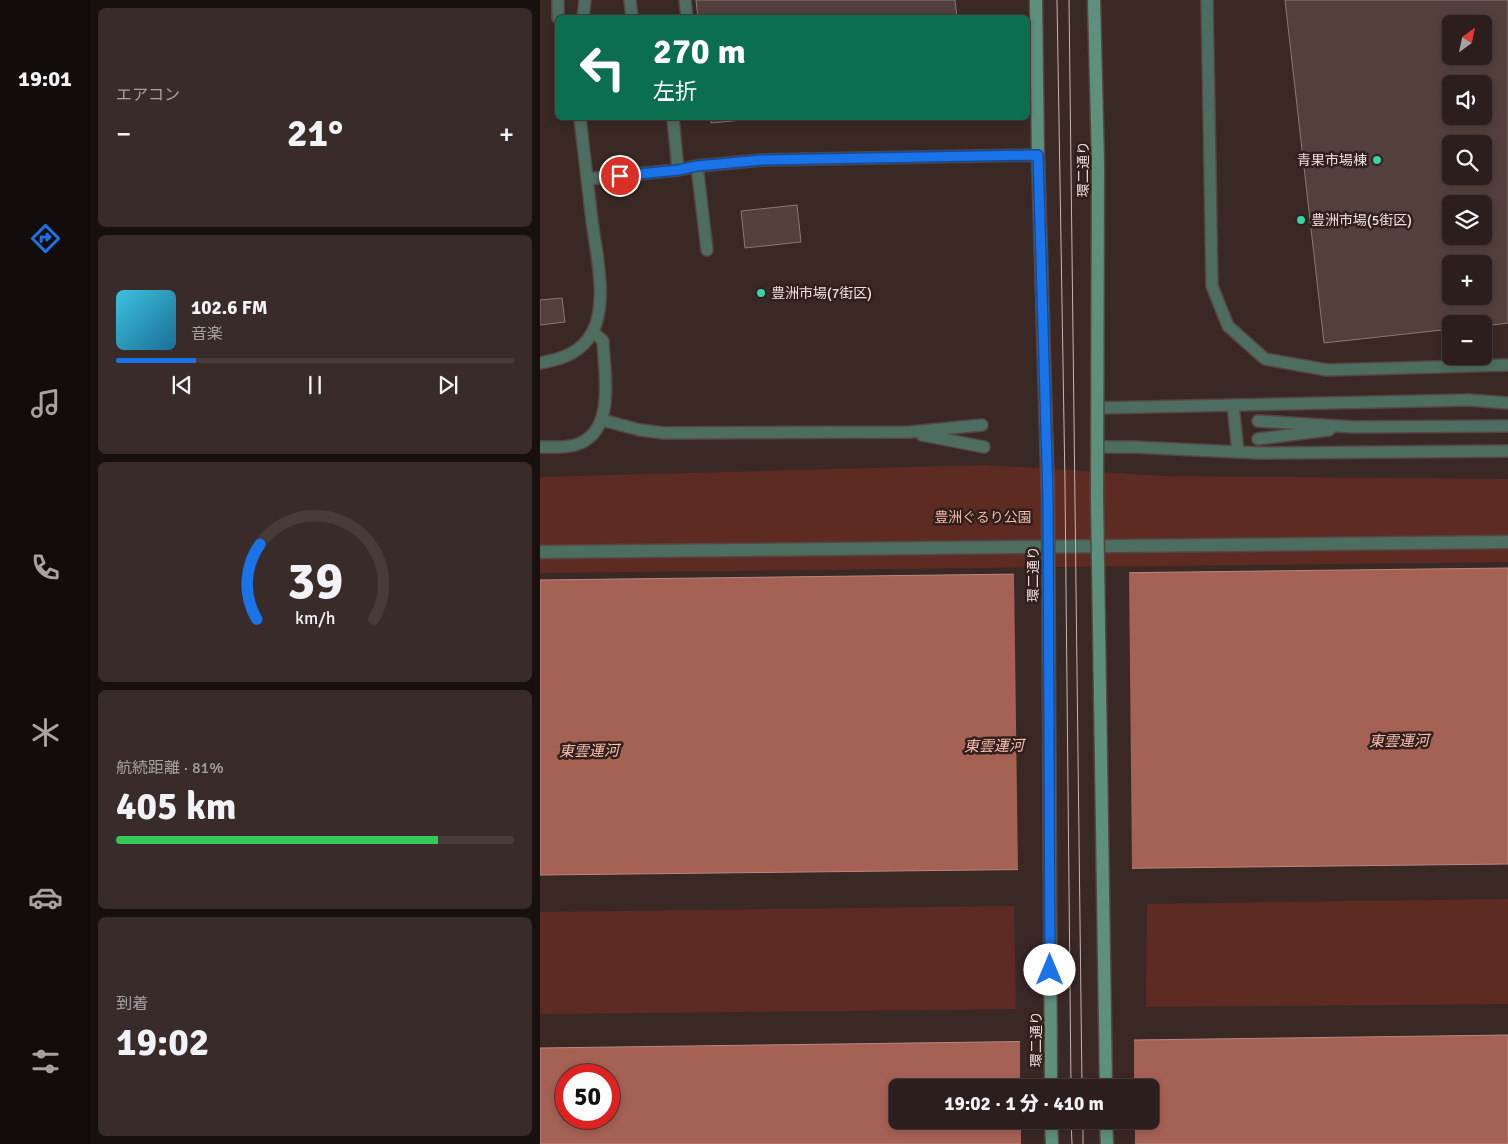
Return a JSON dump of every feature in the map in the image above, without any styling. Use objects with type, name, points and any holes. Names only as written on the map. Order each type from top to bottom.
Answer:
[{"type":"main road","name":"環二通り","points":[[1036,0],[1038,155],[1048,498],[1051,1079]]},
{"type":"main road","name":"環二通り","points":[[1094,0],[1098,163],[1097,447],[1106,1079]]},
{"type":"main road","points":[[1051,1129],[1052,1144]]},
{"type":"main road","points":[[1106,1129],[1107,1144]]},
{"type":"street","points":[[540,552],[1508,542]]},
{"type":"lane","points":[[558,0],[558,15]]},
{"type":"lane","points":[[583,15],[585,0]]},
{"type":"lane","points":[[630,0],[632,15]]},
{"type":"lane","points":[[685,0],[687,15]]},
{"type":"lane","points":[[1207,0],[1212,286],[1228,326],[1265,359],[1327,370],[1508,365]]},
{"type":"lane","points":[[540,363],[568,356],[586,342],[592,332],[599,312],[600,296],[580,120]]},
{"type":"lane","points":[[673,120],[678,170]]},
{"type":"lane","points":[[587,178],[762,160],[1038,155]]},
{"type":"lane","points":[[697,166],[707,250]]},
{"type":"lane","points":[[540,447],[576,445],[588,438],[598,428],[602,420],[606,407],[603,341],[592,332]]},
{"type":"lane","points":[[1097,408],[1469,400],[1508,402]]},
{"type":"lane","points":[[1234,405],[1238,452]]},
{"type":"lane","points":[[602,420],[640,430],[664,433],[910,432],[982,425]]},
{"type":"lane","points":[[1258,420],[1353,427],[1508,426]]},
{"type":"lane","points":[[1258,439],[1353,427]]},
{"type":"lane","points":[[910,432],[984,447]]},
{"type":"lane","points":[[1097,447],[1238,452],[1508,451]]},
{"type":"green space","name":"豊洲ぐるり公園","points":[[986,465],[1163,476],[1508,479],[1508,562],[540,573],[540,477]]},
{"type":"green space","points":[[1508,899],[1508,1004],[1146,1007],[1147,904]]},
{"type":"green space","points":[[1014,906],[1016,1009],[540,1014],[540,912]]},
{"type":"water","name":"東雲運河","points":[[1508,568],[1508,864],[540,875],[540,580]]},
{"type":"water","points":[[1508,1035],[1508,1144],[540,1144],[540,1048]]},
{"type":"pier","points":[[1129,570],[1132,870],[1018,872],[1014,572]]},
{"type":"pier","points":[[1134,1037],[1134,1079],[1020,1079],[1020,1039]]},
{"type":"pier","points":[[1021,1129],[1135,1129],[1135,1144],[1021,1144]]},
{"type":"building","points":[[696,0],[955,0],[957,15],[698,15]]},
{"type":"building","name":"青果市場棟","points":[[1285,0],[1508,0],[1508,323],[1492,325],[1492,315],[1442,315],[1442,330],[1324,343]]},
{"type":"building","points":[[710,120],[743,120],[711,123]]},
{"type":"building","points":[[797,205],[801,242],[745,248],[741,211]]},
{"type":"building","points":[[562,298],[565,322],[540,325],[540,300]]},
{"type":"tram line","points":[[1057,0],[1065,485],[1071,1079]]},
{"type":"tram line","points":[[1069,0],[1082,1079]]},
{"type":"tram line","points":[[1071,1129],[1072,1144]]},
{"type":"tram line","points":[[1083,1129],[1083,1144]]},
{"type":"place","name":"青果市場棟","points":[[1377,160]]},
{"type":"place","name":"豊洲市場(5街区)","points":[[1301,220]]},
{"type":"place","name":"豊洲市場(7街区)","points":[[761,293]]},
{"type":"route","points":[[620,176],[762,160],[1038,155],[1048,498],[1050,970]]}]
